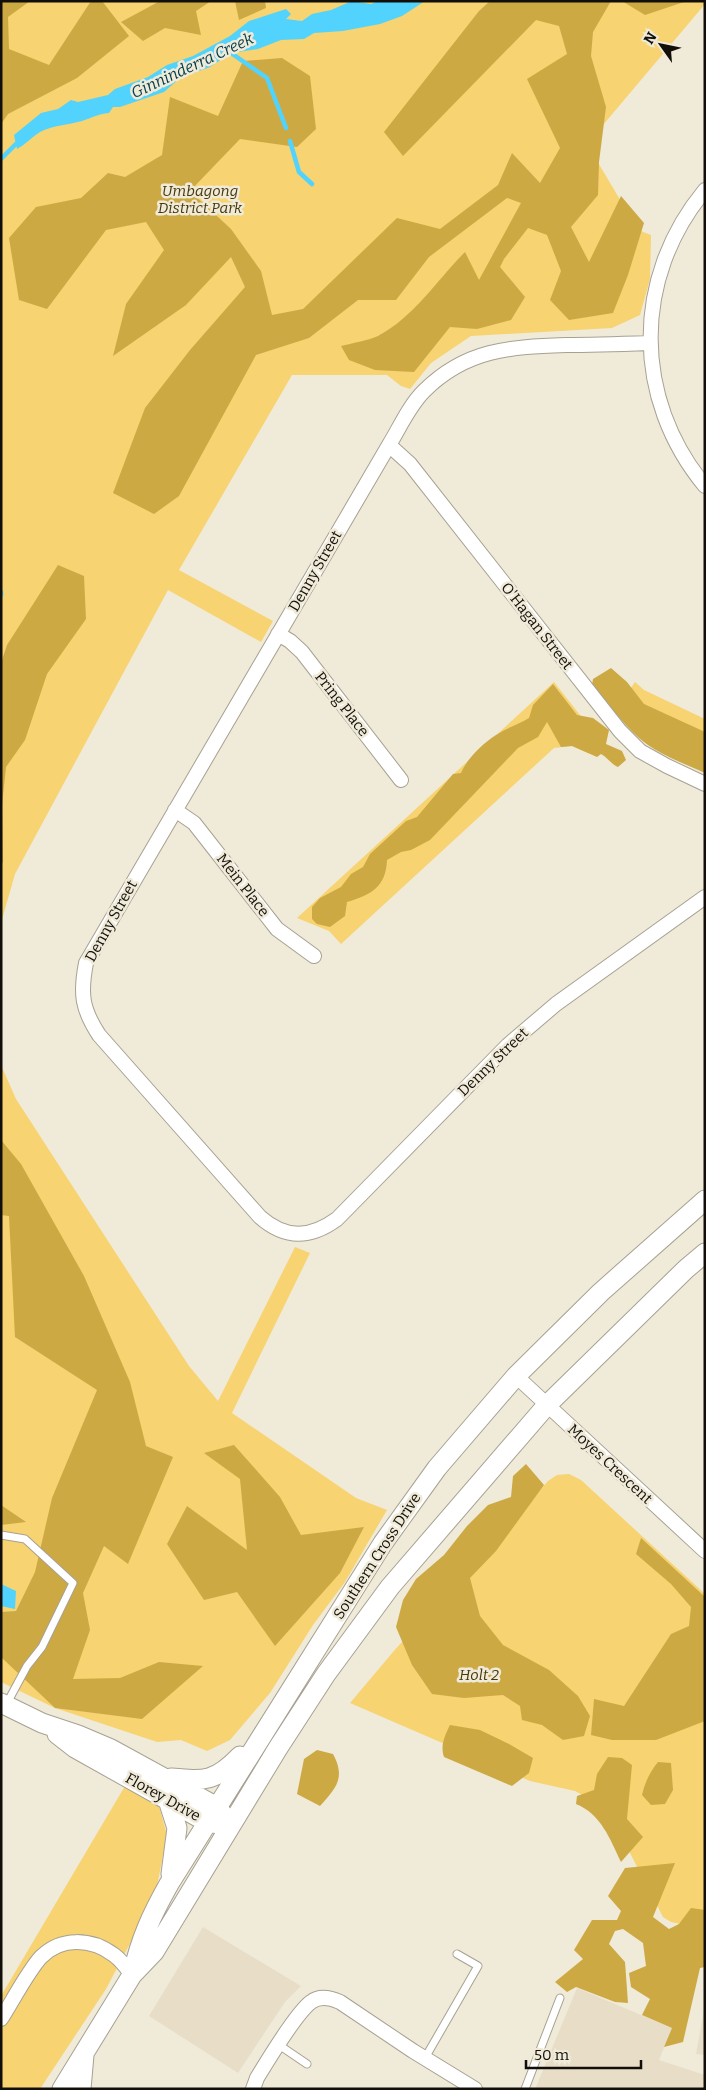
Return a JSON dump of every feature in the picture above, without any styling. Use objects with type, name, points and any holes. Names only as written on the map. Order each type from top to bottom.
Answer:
[{"type":"main road","name":"Southern Cross Drive","points":[[132,1974],[139,1944],[169,1884],[401,1516],[436,1468],[516,1376],[601,1292],[705,1200]]},
{"type":"main road","name":"Southern Cross Drive","points":[[62,2089],[132,1974],[154,1952],[305,1706],[326,1674],[390,1587],[546,1405],[686,1268],[705,1253]]},
{"type":"main road","points":[[162,1777],[197,1780],[210,1779],[226,1771],[289,1695]]},
{"type":"main road","name":"Florey Drive","points":[[4,1704],[42,1723],[111,1749],[162,1777],[212,1814],[231,1825]]},
{"type":"main road","name":"Florey Drive","points":[[42,1723],[74,1748],[168,1800],[212,1814]]},
{"type":"main road","points":[[168,1800],[177,1828],[175,1854],[169,1884]]},
{"type":"main road","points":[[81,2089],[85,2052]]},
{"type":"street","points":[[705,190],[685,217],[664,261],[651,313],[650,343],[653,376],[661,410],[674,440],[691,469],[705,486]]},
{"type":"street","name":"Denny Street","points":[[650,343],[523,346],[492,351],[449,370],[425,390],[414,403],[389,445],[86,963],[82,985],[84,1006],[87,1017],[99,1036],[260,1217],[282,1231],[298,1235],[324,1229],[337,1219],[486,1067],[556,1004],[705,897]]},
{"type":"street","name":"O'Hagan Street","points":[[389,445],[410,464],[620,732],[640,751],[705,784]]},
{"type":"street","name":"Pring Place","points":[[278,634],[290,641],[302,652],[401,780]]},
{"type":"street","name":"Mein Place","points":[[175,810],[194,823],[277,929],[314,956]]},
{"type":"street","name":"Moyes Crescent","points":[[516,1376],[705,1551]]},
{"type":"street","points":[[1,2019],[40,1958],[54,1946],[68,1942],[85,1942],[114,1955],[132,1974]]},
{"type":"street","points":[[253,2089],[257,2078],[279,2045],[311,2002],[328,1997],[340,2002],[475,2089]]},
{"type":"lane","points":[[1,1535],[25,1539],[73,1583],[42,1647],[27,1666],[4,1704]]},
{"type":"lane","points":[[425,2058],[478,1966],[457,1954]]},
{"type":"lane","points":[[525,2089],[560,1998]]},
{"type":"lane","points":[[279,2045],[307,2064]]},
{"type":"shaded area","points":[[203,1927],[301,1986],[285,2002],[238,2073],[149,2016]]},
{"type":"shaded area","points":[[577,1988],[672,2028],[659,2060],[705,2075],[705,2089],[540,2089],[536,2087]]},
{"type":"shaded area","points":[[705,2005],[705,2055],[696,2054]]},
{"type":"green space","name":"Umbagong District Park","points":[[1,1],[705,1],[705,4],[587,144],[638,230],[651,235],[650,279],[640,315],[612,328],[471,336],[431,363],[410,389],[401,386],[387,375],[292,375],[179,570],[273,621],[261,642],[168,590],[15,874],[1,923]]},
{"type":"green space","points":[[1,1],[30,1],[8,17],[9,49],[49,65],[91,1],[102,1],[129,36],[77,78],[8,114],[1,124]]},
{"type":"green space","points":[[160,1],[211,1],[196,11],[201,35],[165,28],[143,41],[121,22]]},
{"type":"green space","points":[[235,1],[265,1],[266,8],[239,20]]},
{"type":"green space","points":[[490,1],[611,1],[593,32],[591,56],[606,107],[599,162],[598,195],[571,227],[589,262],[621,196],[644,223],[628,275],[613,313],[569,320],[550,300],[561,271],[547,235],[528,228],[500,267],[525,297],[511,320],[477,329],[450,327],[414,372],[375,370],[349,360],[341,346],[374,338],[403,319],[465,252],[479,280],[521,203],[507,198],[429,257],[396,300],[358,300],[309,338],[256,355],[179,496],[154,514],[113,493],[145,408],[190,350],[245,287],[231,257],[186,305],[113,356],[126,304],[164,250],[146,222],[106,230],[47,309],[19,300],[9,238],[36,207],[81,198],[108,173],[125,177],[162,155],[170,97],[218,116],[243,61],[282,58],[310,76],[316,129],[297,147],[240,139],[190,191],[231,229],[261,271],[272,315],[303,309],[397,218],[440,229],[498,185],[512,153],[540,183],[560,148],[527,79],[567,54],[559,26],[536,20],[403,156],[384,132],[479,11]]},
{"type":"green space","points":[[622,1],[687,1],[645,15]]},
{"type":"green space","points":[[58,565],[84,576],[86,619],[47,674],[25,740],[6,767],[2,805],[3,862],[1,865],[1,663],[7,645]]},
{"type":"green space","points":[[611,668],[627,682],[644,704],[705,732],[705,773],[670,758],[646,744],[621,719],[592,685],[593,679]]},
{"type":"green space","points":[[554,682],[598,738],[588,753],[572,746],[554,748],[341,944],[329,931],[297,918]]},
{"type":"green space","points":[[635,682],[644,690],[705,719],[705,770],[617,708]]},
{"type":"green space","points":[[553,684],[577,715],[593,718],[609,730],[606,744],[622,751],[626,760],[618,767],[601,754],[597,757],[572,746],[561,747],[547,722],[538,737],[518,748],[430,840],[387,860],[384,877],[376,889],[347,902],[345,916],[330,927],[317,924],[312,919],[312,907],[320,898],[341,887],[351,874],[363,867],[370,854],[406,821],[417,817],[453,774],[461,773],[471,757],[485,743],[529,718],[533,705]]},
{"type":"green space","points":[[1,1065],[16,1099],[189,1366],[218,1401],[295,1247],[310,1253],[232,1413],[356,1498],[387,1510],[345,1582],[313,1625],[270,1693],[230,1740],[207,1751],[181,1740],[157,1742],[55,1708],[1,1682]]},
{"type":"green space","points":[[1,1140],[21,1164],[84,1276],[130,1382],[146,1446],[173,1457],[128,1564],[104,1546],[83,1593],[90,1630],[73,1679],[120,1678],[159,1662],[203,1666],[142,1719],[55,1708],[1,1657],[1,1612],[16,1611],[35,1572],[52,1498],[97,1390],[15,1337],[9,1216],[1,1215]]},
{"type":"green space","points":[[234,1445],[280,1497],[301,1535],[364,1527],[340,1573],[275,1646],[237,1592],[204,1600],[167,1544],[187,1506],[247,1550],[240,1479],[204,1453]]},
{"type":"green space","points":[[526,1464],[544,1485],[496,1551],[470,1578],[480,1616],[503,1645],[549,1670],[578,1696],[590,1716],[584,1736],[563,1740],[542,1725],[522,1720],[520,1706],[503,1695],[464,1698],[432,1694],[412,1665],[396,1627],[403,1600],[416,1579],[444,1555],[467,1526],[488,1505],[511,1497],[513,1476]]},
{"type":"green space","name":"Holt 2","points":[[569,1474],[581,1480],[705,1594],[705,1929],[671,1922],[663,1917],[614,1822],[594,1801],[575,1791],[530,1781],[350,1703],[393,1652],[548,1481],[557,1475]]},
{"type":"green space","points":[[1,1505],[26,1522],[1,1525]]},
{"type":"green space","points":[[641,1538],[705,1597],[705,1721],[656,1740],[612,1740],[591,1735],[594,1699],[624,1706],[671,1634],[689,1626],[691,1607],[671,1584],[636,1554]]},
{"type":"green space","points":[[450,1725],[480,1730],[533,1758],[529,1773],[512,1786],[444,1757],[443,1745]]},
{"type":"green space","points":[[317,1750],[333,1754],[339,1770],[335,1788],[320,1806],[297,1794],[304,1759]]},
{"type":"green space","points":[[608,1757],[622,1758],[632,1765],[627,1819],[643,1837],[621,1862],[604,1828],[585,1808],[576,1804],[577,1796],[594,1790],[597,1774]]},
{"type":"green space","points":[[658,1762],[671,1763],[673,1790],[665,1804],[651,1805],[642,1795],[648,1777]]},
{"type":"green space","points":[[125,1786],[159,1806],[167,1835],[155,1896],[106,1989],[40,2089],[1,2089],[1,1996]]},
{"type":"green space","points":[[675,1863],[653,1917],[669,1929],[679,1924],[691,1908],[705,1910],[705,1967],[700,1968],[683,2042],[664,2047],[672,2028],[642,2015],[650,1999],[631,1987],[629,1973],[646,1966],[643,1943],[623,1929],[615,1931],[609,1944],[625,1962],[628,2003],[615,2002],[576,1987],[567,1992],[555,1982],[583,1959],[574,1950],[592,1920],[617,1920],[621,1911],[608,1896],[625,1868]]},
{"type":"water","points":[[352,1],[371,4],[378,1],[425,1],[402,16],[380,24],[343,31],[314,33],[304,39],[281,40],[258,49],[231,53],[210,67],[180,78],[164,92],[120,107],[113,107],[109,113],[55,126],[37,134],[17,149],[14,135],[41,113],[58,109],[71,100],[78,102],[108,95],[115,89],[148,77],[167,65],[193,56],[230,36],[249,21],[286,9],[291,14],[286,19],[302,21],[312,14],[331,10]]},
{"type":"water","points":[[1,1584],[16,1591],[15,1609],[1,1606]]},
{"type":"waterway","points":[[231,53],[267,78],[286,128]]},
{"type":"waterway","name":"Ginninderra Creek","points":[[1,159],[19,141]]},
{"type":"waterway","points":[[290,141],[299,172],[312,184]]}]
